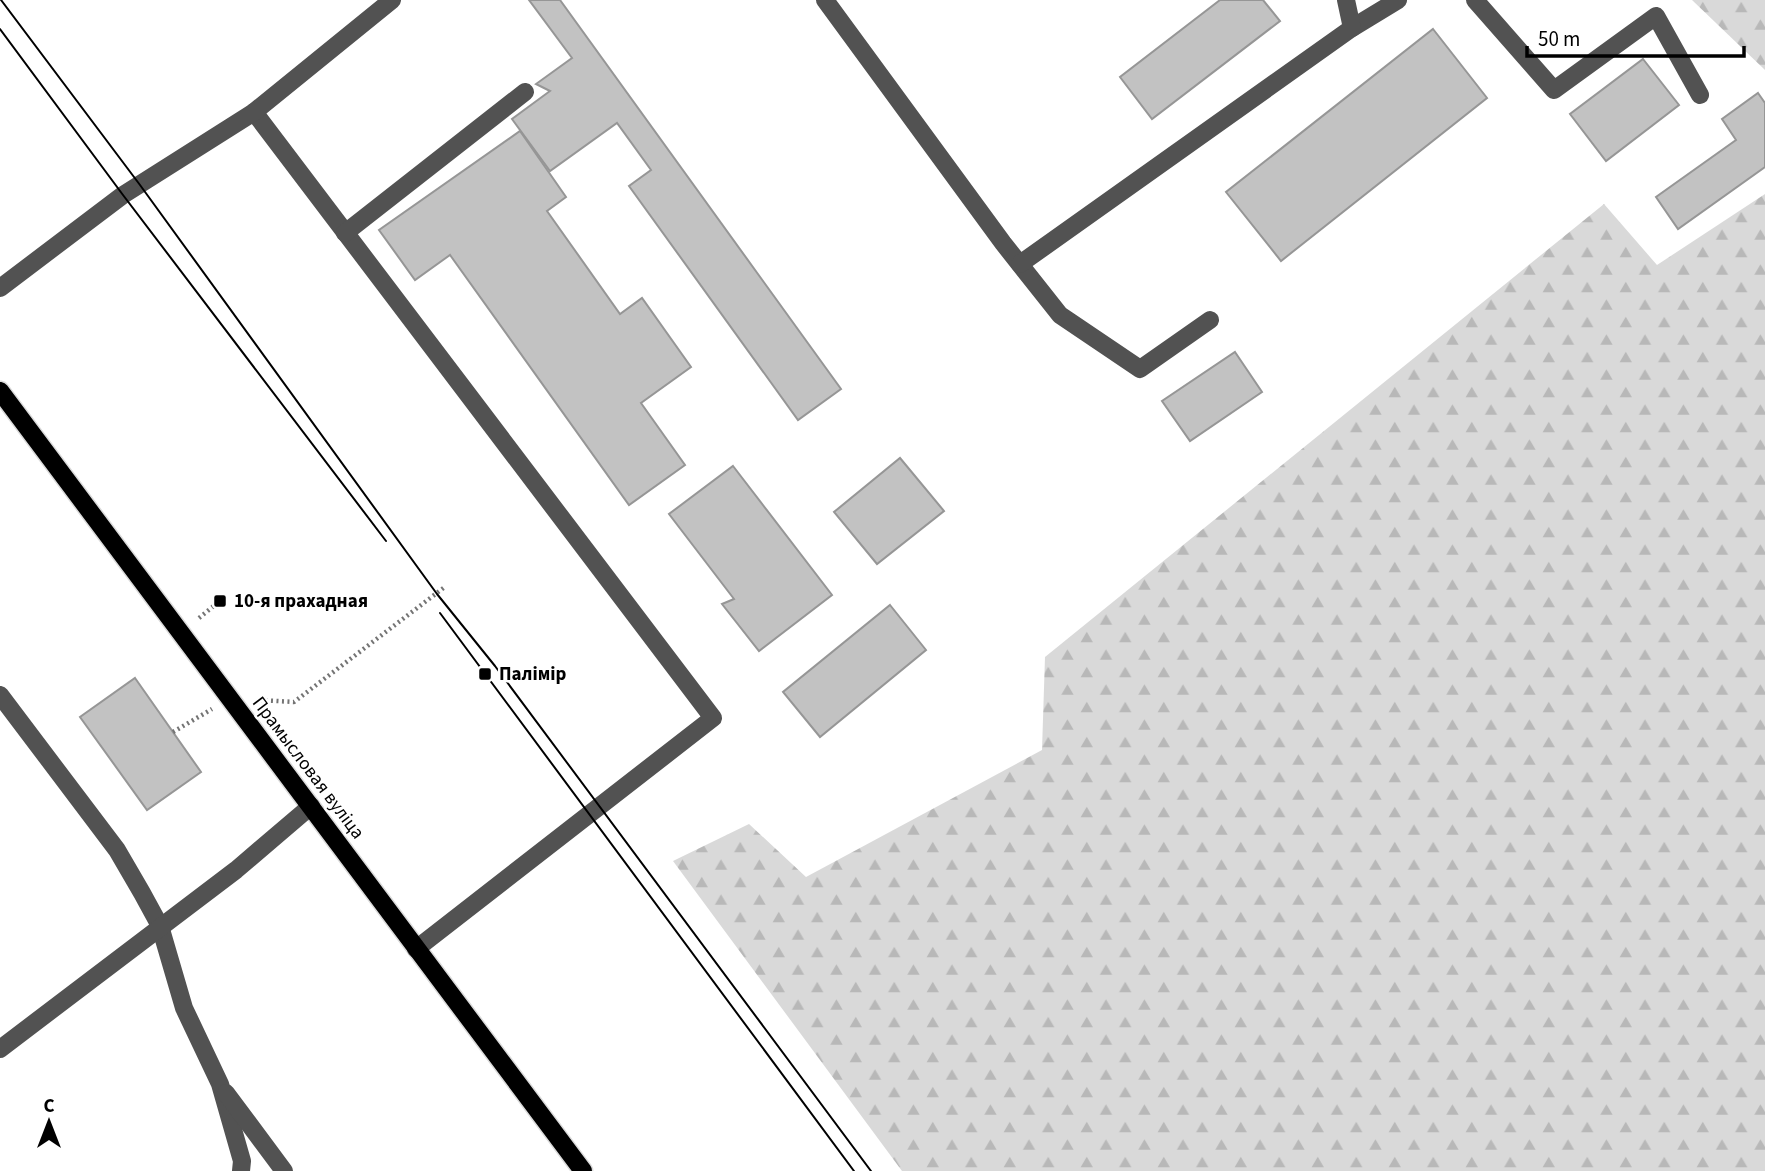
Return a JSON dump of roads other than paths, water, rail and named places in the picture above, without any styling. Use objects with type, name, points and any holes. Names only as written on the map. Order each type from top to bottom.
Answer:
[{"type":"main road","name":"Прамысловая вуліца","points":[[0,391],[583,1171]]},
{"type":"street","points":[[824,0],[1060,315],[1140,369],[1210,320]]},
{"type":"street","points":[[1346,0],[1352,28]]},
{"type":"street","points":[[1020,264],[1352,28],[1398,0]]},
{"type":"street","points":[[1475,0],[1554,90],[1657,16],[1700,95]]},
{"type":"street","points":[[0,288],[123,195],[254,112],[382,4]]},
{"type":"street","points":[[345,233],[525,92]]},
{"type":"street","points":[[254,112],[713,719],[416,950]]},
{"type":"street","points":[[0,695],[117,850],[160,926],[184,1008],[220,1084],[242,1161],[241,1171]]},
{"type":"street","points":[[0,1049],[236,870],[311,806]]},
{"type":"street","points":[[220,1084],[284,1171]]},
{"type":"tram line","points":[[1,0],[140,185],[437,594],[495,666],[871,1171]]},
{"type":"tram line","points":[[0,29],[386,541]]},
{"type":"tram line","points":[[440,613],[854,1171]]},
{"type":"place","name":"10-я прахадная","points":[[220,601]]},
{"type":"place","name":"Палімір","points":[[485,674]]}]
